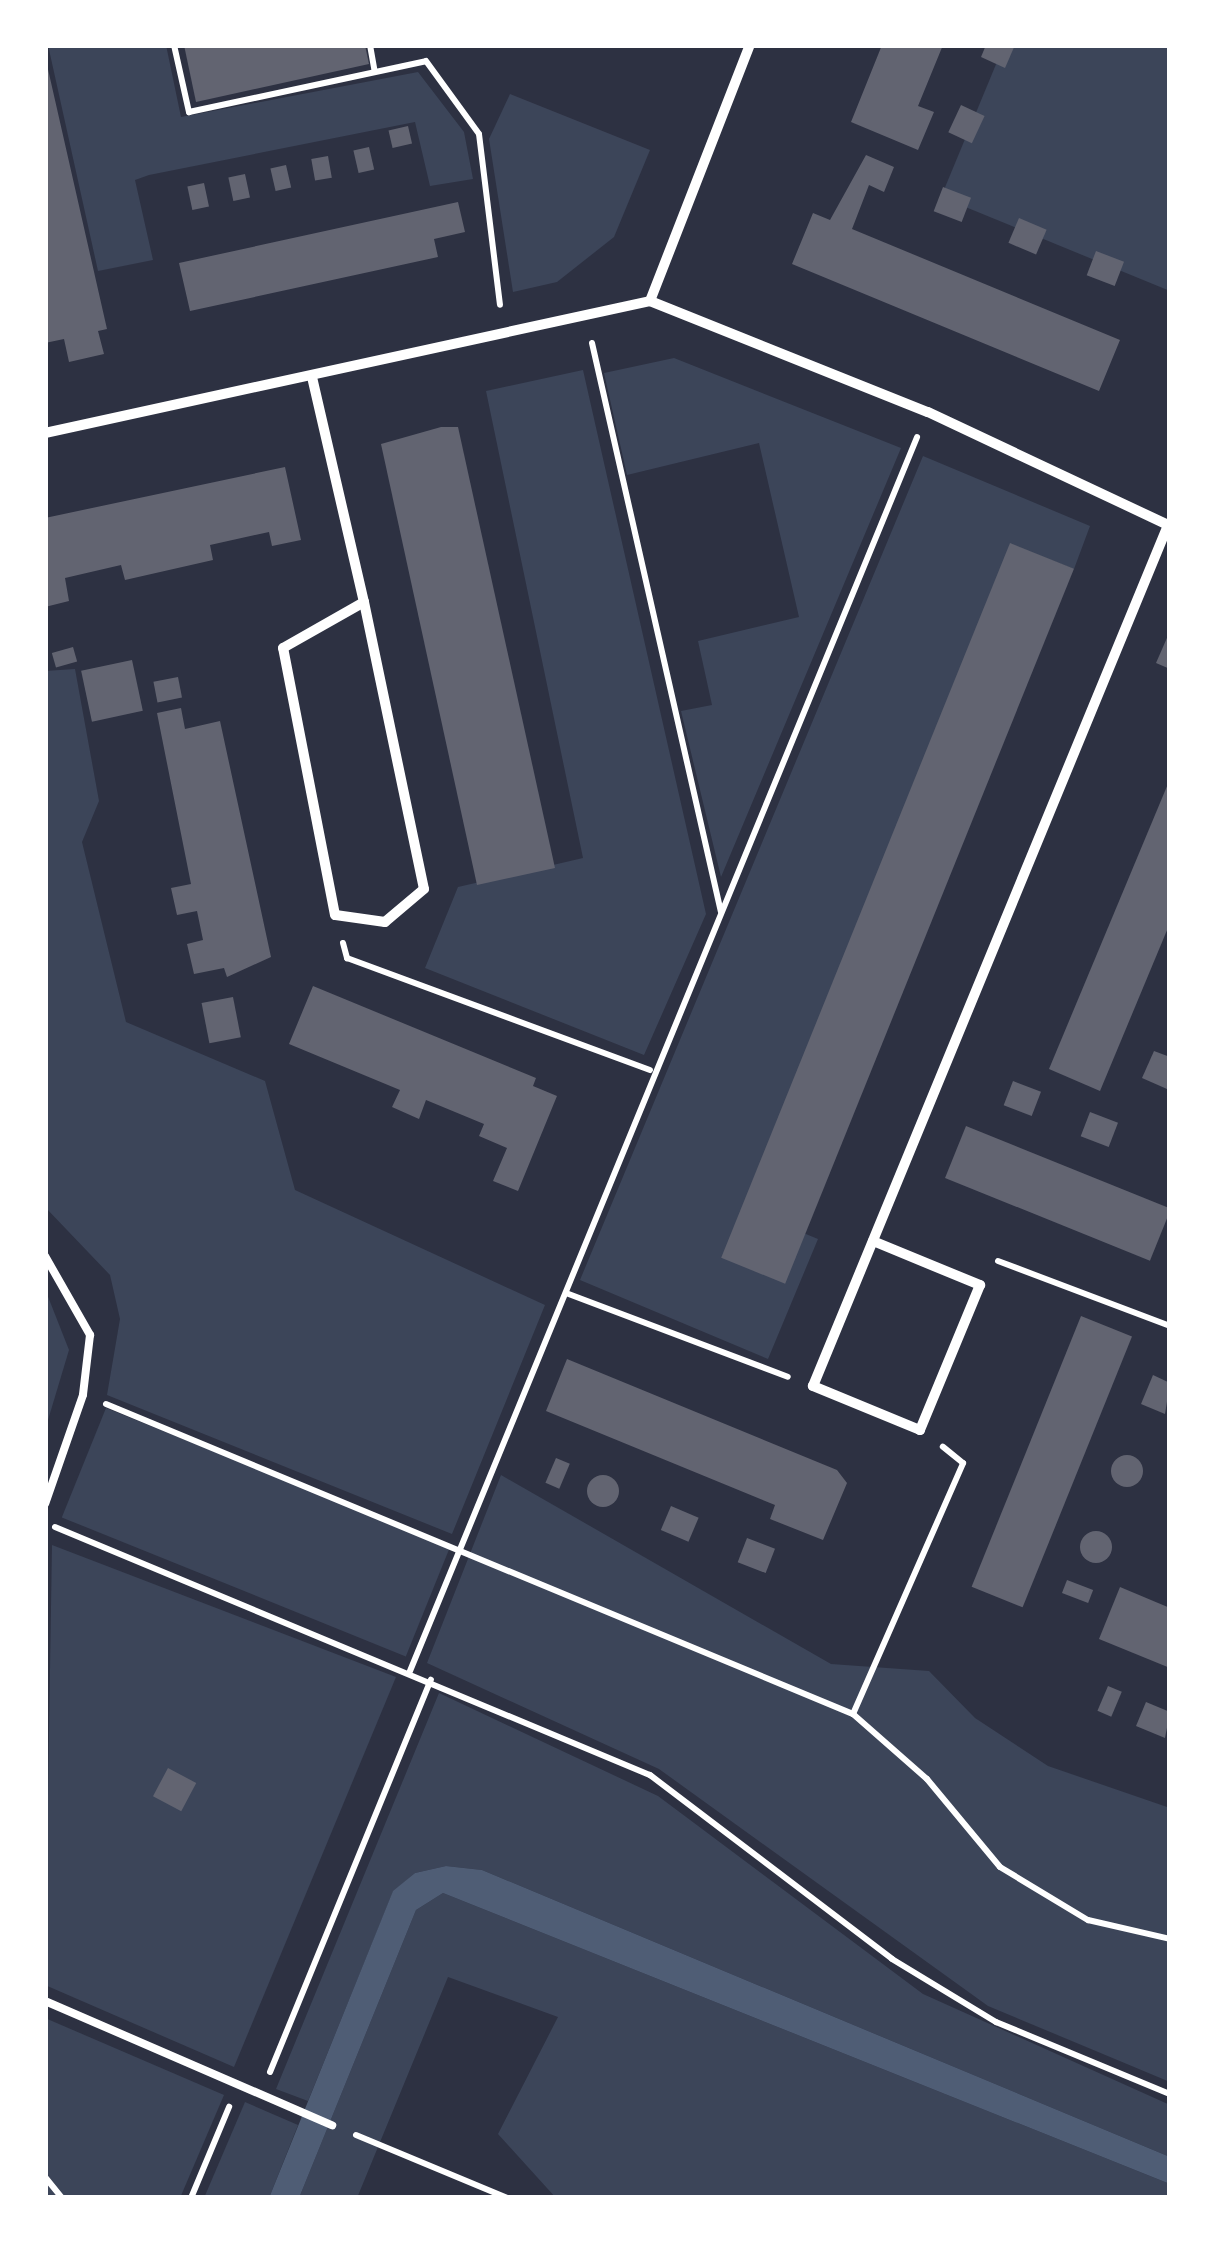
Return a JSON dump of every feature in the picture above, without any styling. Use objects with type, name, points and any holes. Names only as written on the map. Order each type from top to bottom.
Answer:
[{"type":"street","points":[[650,302],[750,45]]},
{"type":"street","points":[[45,433],[504,338],[650,302],[928,412],[1169,525],[872,1241],[813,1386],[920,1430],[980,1285],[872,1241]]},
{"type":"street","points":[[312,377],[364,602],[424,889],[385,922],[335,915],[283,648],[364,602]]},
{"type":"lane","points":[[45,1256],[90,1334],[83,1395],[45,1504]]},
{"type":"lane","points":[[45,2001],[332,2126]]},
{"type":"path","points":[[174,45],[189,112],[426,61],[479,134],[504,338]]},
{"type":"path","points":[[370,45],[375,72]]},
{"type":"path","points":[[586,318],[721,913]]},
{"type":"path","points":[[410,1670],[566,1293],[650,1070],[721,913],[928,412]]},
{"type":"path","points":[[335,915],[347,958],[650,1070]]},
{"type":"path","points":[[990,1258],[1170,1326]]},
{"type":"path","points":[[566,1293],[813,1386]]},
{"type":"path","points":[[83,1395],[463,1546],[853,1714],[927,1780],[1000,1867],[1088,1920],[1170,1938]]},
{"type":"path","points":[[853,1714],[962,1462],[920,1430]]},
{"type":"path","points":[[45,1523],[410,1670],[650,1775],[892,1959],[996,2022],[1170,2094]]},
{"type":"path","points":[[260,2095],[432,1680]]},
{"type":"path","points":[[191,2198],[238,2085]]},
{"type":"path","points":[[332,2126],[507,2198]]},
{"type":"path","points":[[45,2177],[62,2198]]},
{"type":"shaded area","points":[[48,45],[166,45],[181,117],[418,72],[464,132],[473,179],[430,186],[415,122],[149,175],[135,180],[153,260],[98,271]]},
{"type":"shaded area","points":[[1004,45],[1170,45],[1170,291],[941,197]]},
{"type":"shaded area","points":[[510,94],[650,150],[614,237],[557,282],[513,292],[489,139]]},
{"type":"shaded area","points":[[674,358],[901,448],[721,877],[681,711],[712,705],[698,641],[799,617],[759,443],[627,475],[604,373]]},
{"type":"shaded area","points":[[583,370],[706,914],[644,1055],[425,968],[458,887],[583,858],[486,391]]},
{"type":"shaded area","points":[[923,456],[1090,526],[1074,569],[1010,544],[780,1281],[801,1232],[818,1239],[768,1359],[580,1280]]},
{"type":"shaded area","points":[[75,669],[99,801],[82,842],[126,1022],[265,1081],[295,1190],[545,1305],[452,1534],[107,1395],[120,1319],[110,1275],[45,1207],[45,671]]},
{"type":"shaded area","points":[[45,1289],[69,1350],[45,1430]]},
{"type":"shaded area","points":[[106,1408],[450,1547],[406,1656],[62,1517]]},
{"type":"shaded area","points":[[501,1475],[831,1664],[929,1671],[975,1718],[1048,1766],[1170,1808],[1170,2082],[988,2006],[659,1769],[427,1663]]},
{"type":"shaded area","points":[[52,1545],[396,1677],[234,2067],[45,1985]]},
{"type":"shaded area","points":[[439,1693],[658,1796],[923,1994],[1170,2105],[1170,2157],[482,1870],[446,1866],[415,1873],[393,1892],[308,2101],[276,2089]]},
{"type":"shaded area","points":[[446,1866],[482,1870],[1170,2157],[1170,2184],[443,1893],[416,1910],[299,2198],[269,2198],[393,1891],[415,1873]]},
{"type":"shaded area","points":[[443,1893],[1170,2184],[1170,2198],[556,2198],[498,2134],[558,2017],[448,1977],[357,2198],[299,2198],[416,1910]]},
{"type":"shaded area","points":[[45,2018],[224,2095],[180,2198],[45,2198]]},
{"type":"shaded area","points":[[245,2102],[298,2125],[269,2198],[204,2198]]},
{"type":"building","points":[[184,45],[365,45],[369,64],[196,102]]},
{"type":"building","points":[[882,45],[943,45],[918,106],[934,112],[918,150],[851,122]]},
{"type":"building","points":[[986,45],[1015,45],[1005,68],[981,57]]},
{"type":"building","points":[[45,56],[107,329],[98,331],[104,354],[69,362],[64,339],[45,343]]},
{"type":"building","points":[[961,105],[985,116],[972,143],[948,132]]},
{"type":"building","points":[[408,126],[412,144],[393,148],[389,130]]},
{"type":"building","points":[[369,147],[374,169],[359,173],[353,151]]},
{"type":"building","points":[[866,155],[894,167],[884,192],[869,185],[852,229],[1120,340],[1099,391],[792,264],[813,213],[830,220]]},
{"type":"building","points":[[328,156],[332,178],[315,181],[311,159]]},
{"type":"building","points":[[286,165],[291,187],[276,191],[270,169]]},
{"type":"building","points":[[245,174],[250,197],[233,201],[228,178]]},
{"type":"building","points":[[204,183],[209,206],[192,210],[187,187]]},
{"type":"building","points":[[943,187],[971,198],[962,222],[934,211]]},
{"type":"building","points":[[458,202],[465,232],[434,239],[438,257],[190,311],[179,263]]},
{"type":"building","points":[[1019,218],[1047,230],[1036,255],[1008,243]]},
{"type":"building","points":[[1096,251],[1124,262],[1115,286],[1087,275]]},
{"type":"building","points":[[441,427],[458,427],[555,868],[477,885],[381,444]]},
{"type":"building","points":[[285,467],[301,540],[272,546],[269,532],[210,545],[213,560],[125,580],[121,565],[65,578],[69,601],[45,607],[45,518]]},
{"type":"building","points":[[1010,543],[1074,569],[785,1284],[721,1258]]},
{"type":"building","points":[[1170,631],[1170,669],[1156,663]]},
{"type":"building","points":[[73,647],[77,661],[56,667],[52,653]]},
{"type":"building","points":[[132,660],[143,711],[92,722],[81,671]]},
{"type":"building","points":[[178,677],[182,698],[157,702],[153,682]]},
{"type":"building","points":[[181,708],[185,729],[220,721],[271,957],[227,977],[224,968],[194,974],[187,944],[203,940],[197,911],[177,915],[171,888],[191,884],[157,713]]},
{"type":"building","points":[[1170,779],[1170,923],[1100,1091],[1049,1069]]},
{"type":"building","points":[[313,986],[536,1078],[533,1086],[557,1096],[518,1191],[493,1181],[507,1148],[479,1136],[484,1124],[426,1100],[419,1119],[392,1107],[400,1090],[289,1044]]},
{"type":"building","points":[[233,997],[241,1037],[209,1043],[202,1003]]},
{"type":"building","points":[[1154,1051],[1170,1057],[1167,1089],[1142,1078]]},
{"type":"building","points":[[1013,1081],[1041,1092],[1032,1116],[1004,1105]]},
{"type":"building","points":[[1090,1112],[1118,1123],[1109,1147],[1081,1136]]},
{"type":"building","points":[[966,1126],[1170,1208],[1150,1261],[945,1178]]},
{"type":"building","points":[[1081,1316],[1132,1337],[1023,1607],[972,1587]]},
{"type":"building","points":[[567,1359],[837,1470],[847,1483],[823,1540],[770,1519],[775,1505],[546,1411]]},
{"type":"building","points":[[1153,1375],[1170,1383],[1165,1414],[1141,1404]]},
{"type":"building","points":[[1127,1455],[1138,1460],[1143,1471],[1138,1482],[1127,1487],[1116,1482],[1111,1471],[1116,1460]]},
{"type":"building","points":[[556,1458],[570,1464],[559,1489],[545,1483]]},
{"type":"building","points":[[603,1475],[614,1480],[619,1491],[614,1502],[603,1507],[592,1502],[587,1491],[592,1480]]},
{"type":"building","points":[[671,1506],[699,1518],[688,1542],[661,1530]]},
{"type":"building","points":[[1096,1531],[1107,1536],[1112,1547],[1107,1558],[1096,1563],[1085,1558],[1080,1547],[1085,1536]]},
{"type":"building","points":[[747,1538],[775,1549],[766,1573],[738,1562]]},
{"type":"building","points":[[1067,1580],[1093,1590],[1088,1603],[1062,1593]]},
{"type":"building","points":[[1120,1587],[1170,1608],[1170,1668],[1099,1639]]},
{"type":"building","points":[[1108,1686],[1122,1692],[1111,1717],[1097,1711]]},
{"type":"building","points":[[1146,1702],[1170,1712],[1165,1738],[1136,1726]]},
{"type":"building","points":[[168,1768],[196,1783],[181,1811],[153,1796]]}]
